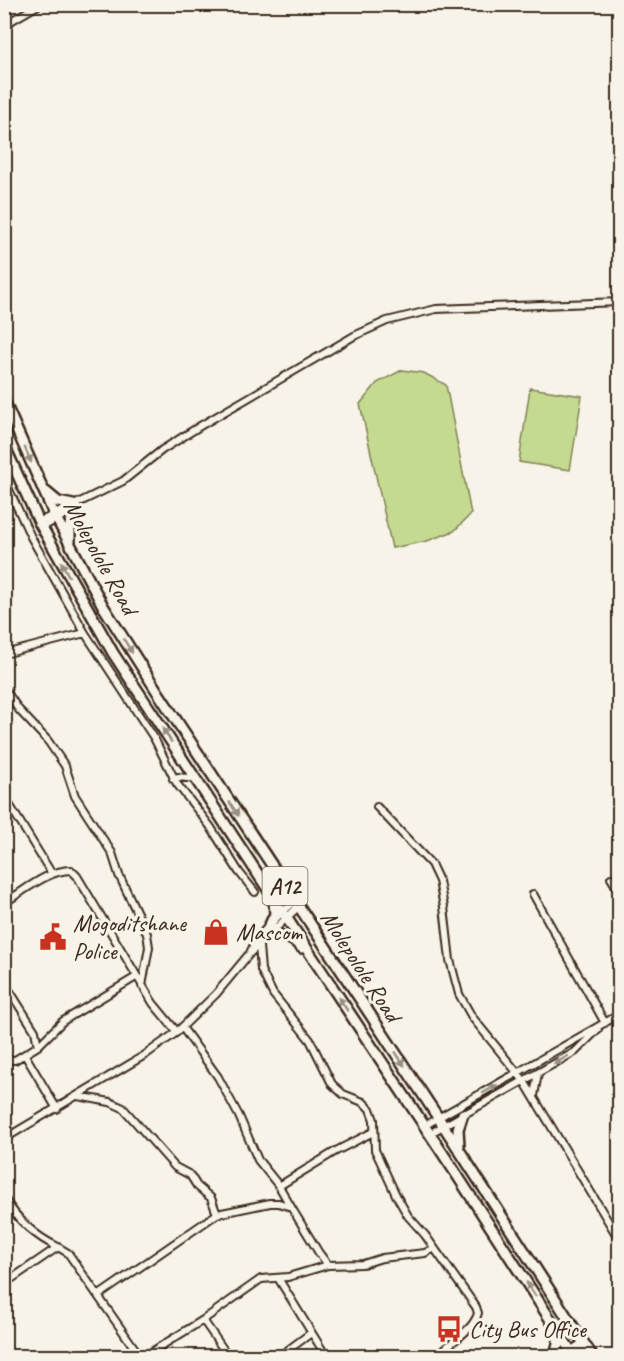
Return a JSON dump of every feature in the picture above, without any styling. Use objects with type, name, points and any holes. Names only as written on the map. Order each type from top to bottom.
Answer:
[{"type":"main road","name":"Molepolole Road","points":[[4,401],[56,517],[103,606],[441,1121],[588,1350]]},
{"type":"main road","name":"Molepolole Road","points":[[4,445],[41,524],[113,653],[572,1355]]},
{"type":"main road","points":[[42,488],[58,502],[75,507],[70,525],[70,545]]},
{"type":"main road","points":[[269,927],[275,914],[272,895]]},
{"type":"main road","points":[[265,938],[284,935],[292,938],[311,955]]},
{"type":"main road","points":[[460,1151],[458,1129],[468,1111]]},
{"type":"main road","points":[[555,1356],[558,1332]]},
{"type":"street","points":[[4,25],[40,4]]},
{"type":"street","points":[[41,524],[123,481],[162,450],[200,426],[354,336],[387,321],[436,309],[620,302]]},
{"type":"street","points":[[4,479],[32,537],[85,633],[154,738],[176,778],[255,892]]},
{"type":"street","points":[[4,654],[85,633]]},
{"type":"street","points":[[4,688],[19,710],[48,741],[65,766],[75,796],[112,854],[118,875],[147,934],[148,947],[142,986]]},
{"type":"street","points":[[176,778],[183,760]]},
{"type":"street","points":[[176,778],[196,779]]},
{"type":"street","points":[[5,799],[52,874]]},
{"type":"street","points":[[377,807],[431,864],[439,881],[450,960],[459,994],[472,1017],[524,1082],[620,1241]]},
{"type":"street","points":[[4,903],[52,874],[71,870],[77,876],[153,1003],[180,1030],[218,1077],[234,1105],[258,1160],[279,1185],[328,1265]]},
{"type":"street","points":[[611,878],[620,893]]},
{"type":"street","points":[[533,894],[605,1023]]},
{"type":"street","points":[[250,953],[269,927],[297,904]]},
{"type":"street","points":[[4,1139],[146,1055],[180,1030],[216,994],[285,914]]},
{"type":"street","points":[[259,946],[261,970],[273,994],[310,1040],[332,1084],[343,1094],[363,1102],[370,1109],[374,1120],[375,1150],[396,1195],[408,1216],[476,1307],[478,1313],[472,1324],[438,1356]]},
{"type":"street","points":[[4,1056],[11,1061],[25,1055],[38,1046],[63,1021],[136,977]]},
{"type":"street","points":[[4,982],[34,1031],[38,1046]]},
{"type":"street","points":[[426,1130],[467,1102],[620,1014]]},
{"type":"street","points":[[441,1121],[468,1111],[575,1052],[605,1023]]},
{"type":"street","points":[[25,1055],[57,1109]]},
{"type":"street","points":[[534,1098],[538,1073]]},
{"type":"street","points":[[78,1096],[110,1102],[123,1108],[175,1167],[190,1175],[197,1186],[211,1198],[217,1214]]},
{"type":"street","points":[[467,1102],[468,1111]]},
{"type":"street","points":[[279,1185],[373,1132]]},
{"type":"street","points":[[4,1197],[24,1224],[73,1258],[140,1356]]},
{"type":"street","points":[[98,1296],[217,1214],[270,1203],[291,1207]]},
{"type":"street","points":[[4,1284],[58,1247]]},
{"type":"street","points":[[145,1356],[261,1280],[288,1277],[328,1265],[363,1264],[382,1258],[424,1253],[434,1248]]},
{"type":"street","points":[[278,1278],[326,1356]]},
{"type":"street","points":[[203,1320],[228,1356]]},
{"type":"street","points":[[280,1356],[311,1333]]},
{"type":"street","points":[[572,1355],[588,1350]]},
{"type":"green space","points":[[402,370],[424,373],[446,385],[471,514],[454,531],[427,541],[392,548],[360,404],[377,383]]},
{"type":"green space","points":[[530,388],[582,396],[570,470],[519,462]]},
{"type":"place","name":"Mascom","points":[[216,932]]},
{"type":"place","name":"Mogoditshane Police","points":[[53,937]]},
{"type":"place","name":"City Bus Office","points":[[449,1329]]}]
